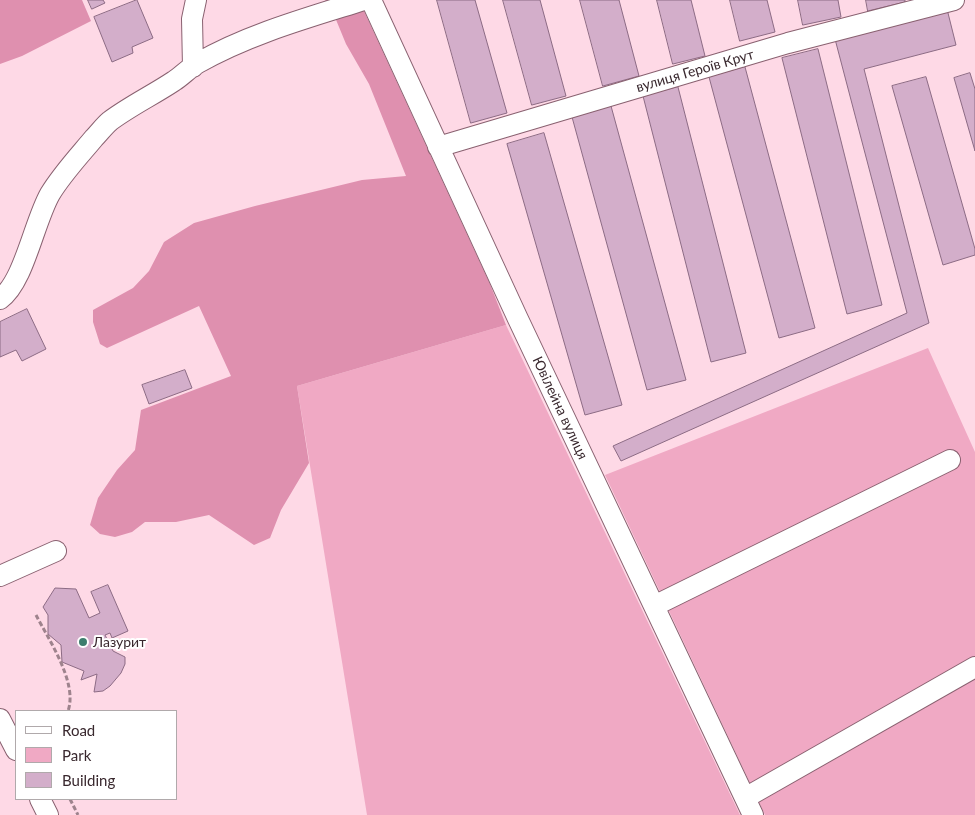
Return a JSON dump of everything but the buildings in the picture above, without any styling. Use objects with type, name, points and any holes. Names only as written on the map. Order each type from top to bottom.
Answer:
[{"type":"street","points":[[193,67],[192,19],[196,0]]},
{"type":"street","points":[[0,299],[7,294],[19,272],[36,225],[50,195],[68,168],[108,122],[193,67],[221,52],[264,33],[364,0]]},
{"type":"street","name":"Ювілейна вулиця","points":[[371,0],[438,147],[749,806]]},
{"type":"street","name":"вулиця Героїв Крут","points":[[438,147],[788,43],[954,0]]},
{"type":"street","points":[[654,606],[950,460]]},
{"type":"street","points":[[0,576],[56,551]]},
{"type":"street","points":[[749,806],[975,667]]},
{"type":"street","points":[[0,718],[15,748]]},
{"type":"street","points":[[40,800],[48,815]]},
{"type":"path","points":[[36,615],[66,675],[71,703],[68,710]]},
{"type":"path","points":[[70,800],[78,815]]},
{"type":"green space","points":[[506,325],[740,815],[367,815],[297,386]]},
{"type":"green space","points":[[928,348],[975,452],[975,815],[765,815],[605,475]]},
{"type":"shaded area","points":[[0,0],[82,0],[91,21],[22,56],[0,64]]},
{"type":"shaded area","points":[[325,0],[359,0],[490,284],[506,325],[297,386],[309,463],[281,510],[270,538],[254,545],[209,515],[176,522],[145,522],[132,532],[115,537],[100,534],[90,525],[98,498],[117,470],[135,450],[141,410],[231,376],[199,306],[107,348],[100,344],[93,322],[93,310],[133,288],[149,271],[164,242],[194,223],[362,180],[406,176],[369,84],[346,44],[332,10]]},
{"type":"place","name":"Лазурит","points":[[83,642]]}]
